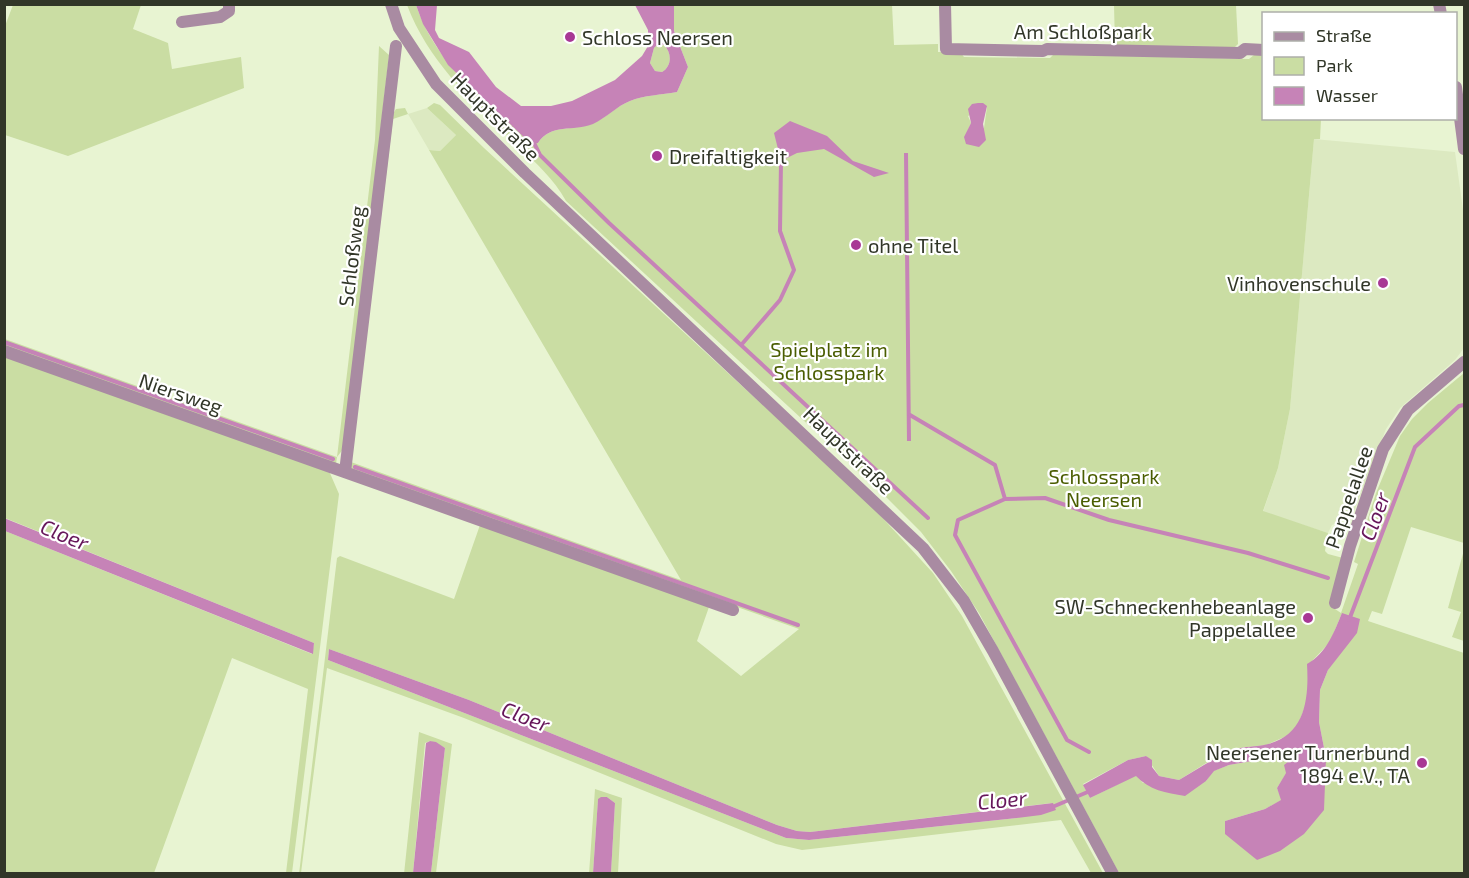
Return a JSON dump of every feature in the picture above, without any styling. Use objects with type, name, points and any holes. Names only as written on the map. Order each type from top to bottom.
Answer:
[{"type":"street","points":[[182,22],[220,18],[229,10],[229,4]]},
{"type":"street","name":"Hauptstraße","points":[[391,4],[399,28],[436,84],[525,173],[923,548],[964,601],[1113,873]]},
{"type":"street","name":"Am Schloßpark","points":[[945,4],[946,49],[1240,53],[1245,49],[1262,50]]},
{"type":"street","name":"Schloßweg","points":[[345,472],[396,46]]},
{"type":"street","points":[[1457,94],[1462,110],[1464,149]]},
{"type":"street","name":"Niersweg","points":[[4,351],[733,610]]},
{"type":"street","name":"Pappelallee","points":[[1335,603],[1350,546],[1383,449],[1408,410],[1464,362]]},
{"type":"shaded area","points":[[427,108],[456,135],[440,151],[429,150],[408,114]]},
{"type":"shaded area","name":"Vinhovenschule","points":[[1314,139],[1455,152],[1464,217],[1464,348],[1455,360],[1400,408],[1386,429],[1352,517],[1332,525],[1328,533],[1263,512],[1278,468],[1290,409]]},
{"type":"green space","points":[[13,5],[141,5],[133,29],[168,43],[172,69],[241,57],[244,88],[68,156],[5,135],[5,26]]},
{"type":"green space","name":"Schlosspark Neersen","points":[[407,5],[416,5],[436,47],[466,83],[538,143],[549,133],[593,123],[635,99],[677,92],[688,67],[674,31],[674,5],[892,5],[894,45],[938,44],[938,52],[960,52],[964,57],[1050,58],[1054,54],[1249,59],[1254,55],[1262,55],[1262,120],[1321,120],[1320,139],[1314,139],[1290,409],[1278,468],[1263,511],[1328,533],[1325,551],[1343,558],[1329,605],[1341,613],[1358,564],[1354,562],[1376,493],[1400,436],[1412,419],[1428,403],[1464,373],[1464,543],[1411,527],[1382,614],[1372,611],[1368,621],[1464,653],[1464,873],[1119,873],[979,613],[921,532],[882,493],[566,201],[544,172],[454,81],[427,45]],"holes":[[[987,107],[984,128],[967,132],[971,123],[968,116]],[[1342,613],[1328,670],[1320,690],[1319,722],[1326,758],[1257,860],[1225,821],[1265,809],[1282,800],[1277,788],[1299,753],[1295,747],[1258,760],[1229,765],[1213,771],[1206,781],[1143,783],[1136,775],[1090,798],[1083,784],[1128,760],[1146,756],[1159,776],[1179,780],[1211,760],[1239,748],[1266,745],[1289,735],[1298,725],[1307,701],[1312,661],[1330,642]]]},
{"type":"green space","points":[[1114,5],[1236,5],[1238,44],[1234,48],[1115,45]]},
{"type":"green space","points":[[658,44],[664,45],[670,55],[668,66],[662,72],[655,71],[650,63],[654,48]]},
{"type":"green space","points":[[379,46],[389,55],[344,448],[337,457],[375,140]]},
{"type":"green space","points":[[434,103],[440,105],[868,502],[933,573],[962,616],[1103,873],[1091,873],[1061,820],[802,850],[776,844],[464,718],[327,668],[301,873],[299,874],[337,558],[340,556],[454,599],[480,525],[709,607],[697,641],[741,676],[799,629],[350,470],[391,117],[396,109],[405,108],[408,114],[393,119],[351,462],[681,580],[429,150],[440,151],[456,135],[427,108]],"holes":[[[329,649],[469,700],[777,825],[797,831],[810,832],[1052,803],[1017,818],[809,840],[786,838],[328,660]]]},
{"type":"green space","points":[[5,339],[337,457],[336,464],[5,347]]},
{"type":"green space","points":[[4,356],[329,471],[339,494],[292,873],[286,873],[308,689],[232,658],[154,873],[5,873],[5,531],[312,654],[314,643],[5,518]]},
{"type":"green space","points":[[1464,550],[1464,641],[1452,637],[1461,612],[1448,608]]},
{"type":"green space","points":[[419,732],[452,744],[436,873],[431,873],[445,748],[430,741],[425,743],[413,873],[404,874]]},
{"type":"green space","points":[[595,789],[622,798],[618,873],[611,873],[615,803],[607,797],[598,799],[593,873],[589,874]]},
{"type":"water","points":[[416,5],[437,5],[435,30],[439,38],[469,52],[496,87],[521,106],[551,106],[572,101],[615,80],[642,56],[648,46],[648,30],[635,5],[674,5],[674,31],[688,67],[677,92],[635,99],[593,124],[556,130],[543,137],[538,143],[531,144],[448,65],[423,24]],"holes":[[[658,44],[664,45],[670,59],[668,66],[662,72],[655,71],[650,63],[654,48]]]},
{"type":"water","points":[[972,104],[987,106],[983,124],[986,140],[979,147],[966,144],[964,137],[971,123],[968,109]]},
{"type":"water","points":[[790,121],[827,136],[853,161],[889,173],[874,177],[824,149],[797,153],[781,161],[774,133]]},
{"type":"water","points":[[904,153],[908,153],[911,441],[907,441]]},
{"type":"water","points":[[4,518],[314,643],[313,654],[5,531]]},
{"type":"water","points":[[1342,613],[1360,619],[1357,633],[1328,670],[1320,690],[1319,722],[1326,758],[1324,810],[1304,834],[1280,851],[1257,860],[1225,834],[1225,821],[1265,809],[1281,800],[1277,788],[1286,773],[1284,765],[1299,753],[1295,748],[1214,771],[1206,781],[1185,796],[1152,788],[1136,776],[1090,798],[1083,785],[1128,760],[1146,756],[1152,760],[1152,767],[1159,776],[1179,780],[1229,752],[1243,747],[1278,741],[1289,734],[1297,725],[1302,714],[1307,690],[1307,664],[1325,648]]},
{"type":"water","points":[[329,649],[469,700],[777,825],[797,831],[810,832],[1053,803],[1056,810],[1041,815],[1017,818],[809,840],[786,838],[328,660]]},
{"type":"water","points":[[430,741],[445,748],[431,873],[413,873],[426,743]]},
{"type":"water","points":[[607,797],[615,803],[611,873],[593,873],[598,799]]},
{"type":"waterway","points":[[534,143],[540,155],[609,223],[928,518]]},
{"type":"waterway","points":[[742,344],[780,300],[794,270],[780,231],[781,161]]},
{"type":"waterway","points":[[4,342],[333,459]]},
{"type":"waterway","name":"Cloer","points":[[1349,620],[1415,447],[1459,406],[1464,405]]},
{"type":"waterway","points":[[910,415],[995,465],[1005,499]]},
{"type":"waterway","points":[[355,467],[798,625]]},
{"type":"waterway","points":[[1089,752],[1067,740],[955,535],[958,520],[1005,499],[1045,498],[1109,520],[1248,553],[1328,578]]},
{"type":"waterway","name":"Cloer","points":[[1050,808],[1090,791]]},
{"type":"place","name":"Schloss Neersen","points":[[570,37]]},
{"type":"place","name":"Dreifaltigkeit","points":[[657,156]]},
{"type":"place","name":"ohne Titel","points":[[856,245]]},
{"type":"place","name":"Vinhovenschule","points":[[1383,283]]},
{"type":"place","name":"SW-Schneckenhebeanlage Pappelallee","points":[[1308,618]]},
{"type":"place","name":"Neersener Turnerbund 1894 e.V., TA","points":[[1422,763]]},
{"type":"park label","name":"Spielplatz im Schlosspark","points":[[829,360]]}]
